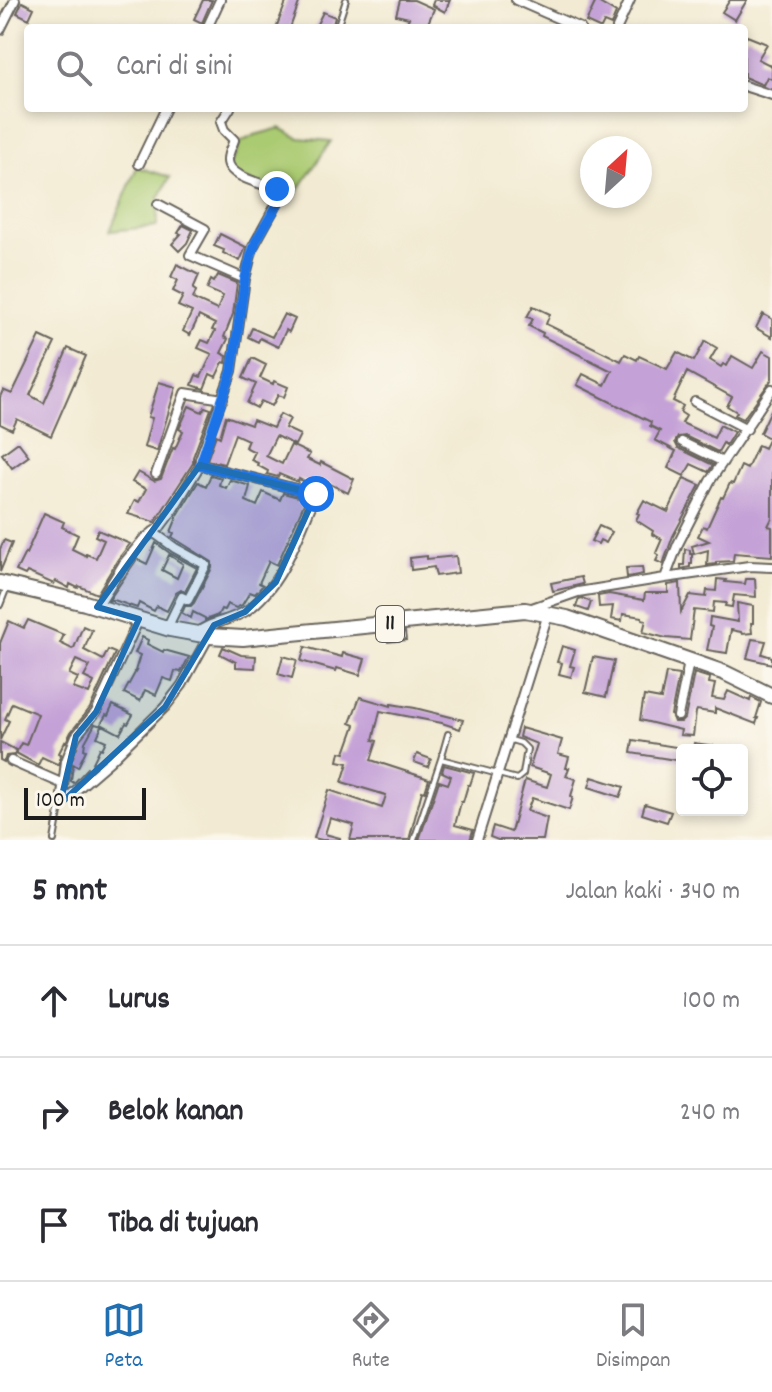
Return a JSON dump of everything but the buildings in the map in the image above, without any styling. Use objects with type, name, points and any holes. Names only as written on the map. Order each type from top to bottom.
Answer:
[{"type":"highway","name":"11","points":[[4,584],[202,636],[243,638],[525,610],[567,618],[725,673],[772,696]]},
{"type":"street","points":[[0,30],[15,0]]},
{"type":"street","points":[[209,24],[220,0]]},
{"type":"street","points":[[516,0],[571,24]]},
{"type":"street","points":[[619,24],[630,0]]},
{"type":"street","points":[[748,87],[772,95]]},
{"type":"street","points":[[139,164],[164,112]]},
{"type":"street","points":[[97,607],[124,563],[172,511],[200,465],[232,371],[245,279],[256,241],[279,202],[281,192],[277,189],[236,174],[229,167],[228,159],[234,140],[221,122],[227,112]]},
{"type":"street","points":[[158,204],[205,229],[190,255],[245,279]]},
{"type":"street","points":[[156,474],[185,393],[223,399]]},
{"type":"street","points":[[665,578],[678,544],[710,481],[771,393]]},
{"type":"street","points":[[695,402],[747,429]]},
{"type":"street","points":[[682,442],[723,462]]},
{"type":"street","points":[[60,804],[165,707],[182,685],[204,628],[245,612],[276,582],[316,494],[200,465]]},
{"type":"street","points":[[153,532],[206,565],[188,600],[182,597],[167,628]]},
{"type":"street","points":[[525,610],[578,592],[749,566],[772,567]]},
{"type":"street","points":[[480,839],[548,614]]},
{"type":"street","points":[[60,804],[66,761],[76,736],[96,712],[139,619]]},
{"type":"street","points":[[678,716],[689,662]]},
{"type":"street","points":[[11,761],[63,784]]},
{"type":"lane","points":[[339,24],[346,0]]},
{"type":"lane","points":[[0,605],[4,584]]},
{"type":"lane","points":[[414,840],[448,734]]},
{"type":"lane","points":[[441,759],[517,779],[523,774],[527,749],[509,739]]},
{"type":"lane","points":[[54,840],[60,804]]},
{"type":"highlighted area","points":[[200,465],[316,494],[276,582],[245,612],[214,625],[165,707],[60,804],[76,736],[96,712],[139,619],[97,607]]},
{"type":"green space","points":[[280,128],[299,138],[331,141],[293,198],[226,172],[241,142]]},
{"type":"green space","points":[[137,167],[170,177],[159,198],[157,226],[110,231]]},
{"type":"route","points":[[277,189],[281,192],[279,202],[256,241],[251,256],[232,371],[200,465],[316,494]]}]
